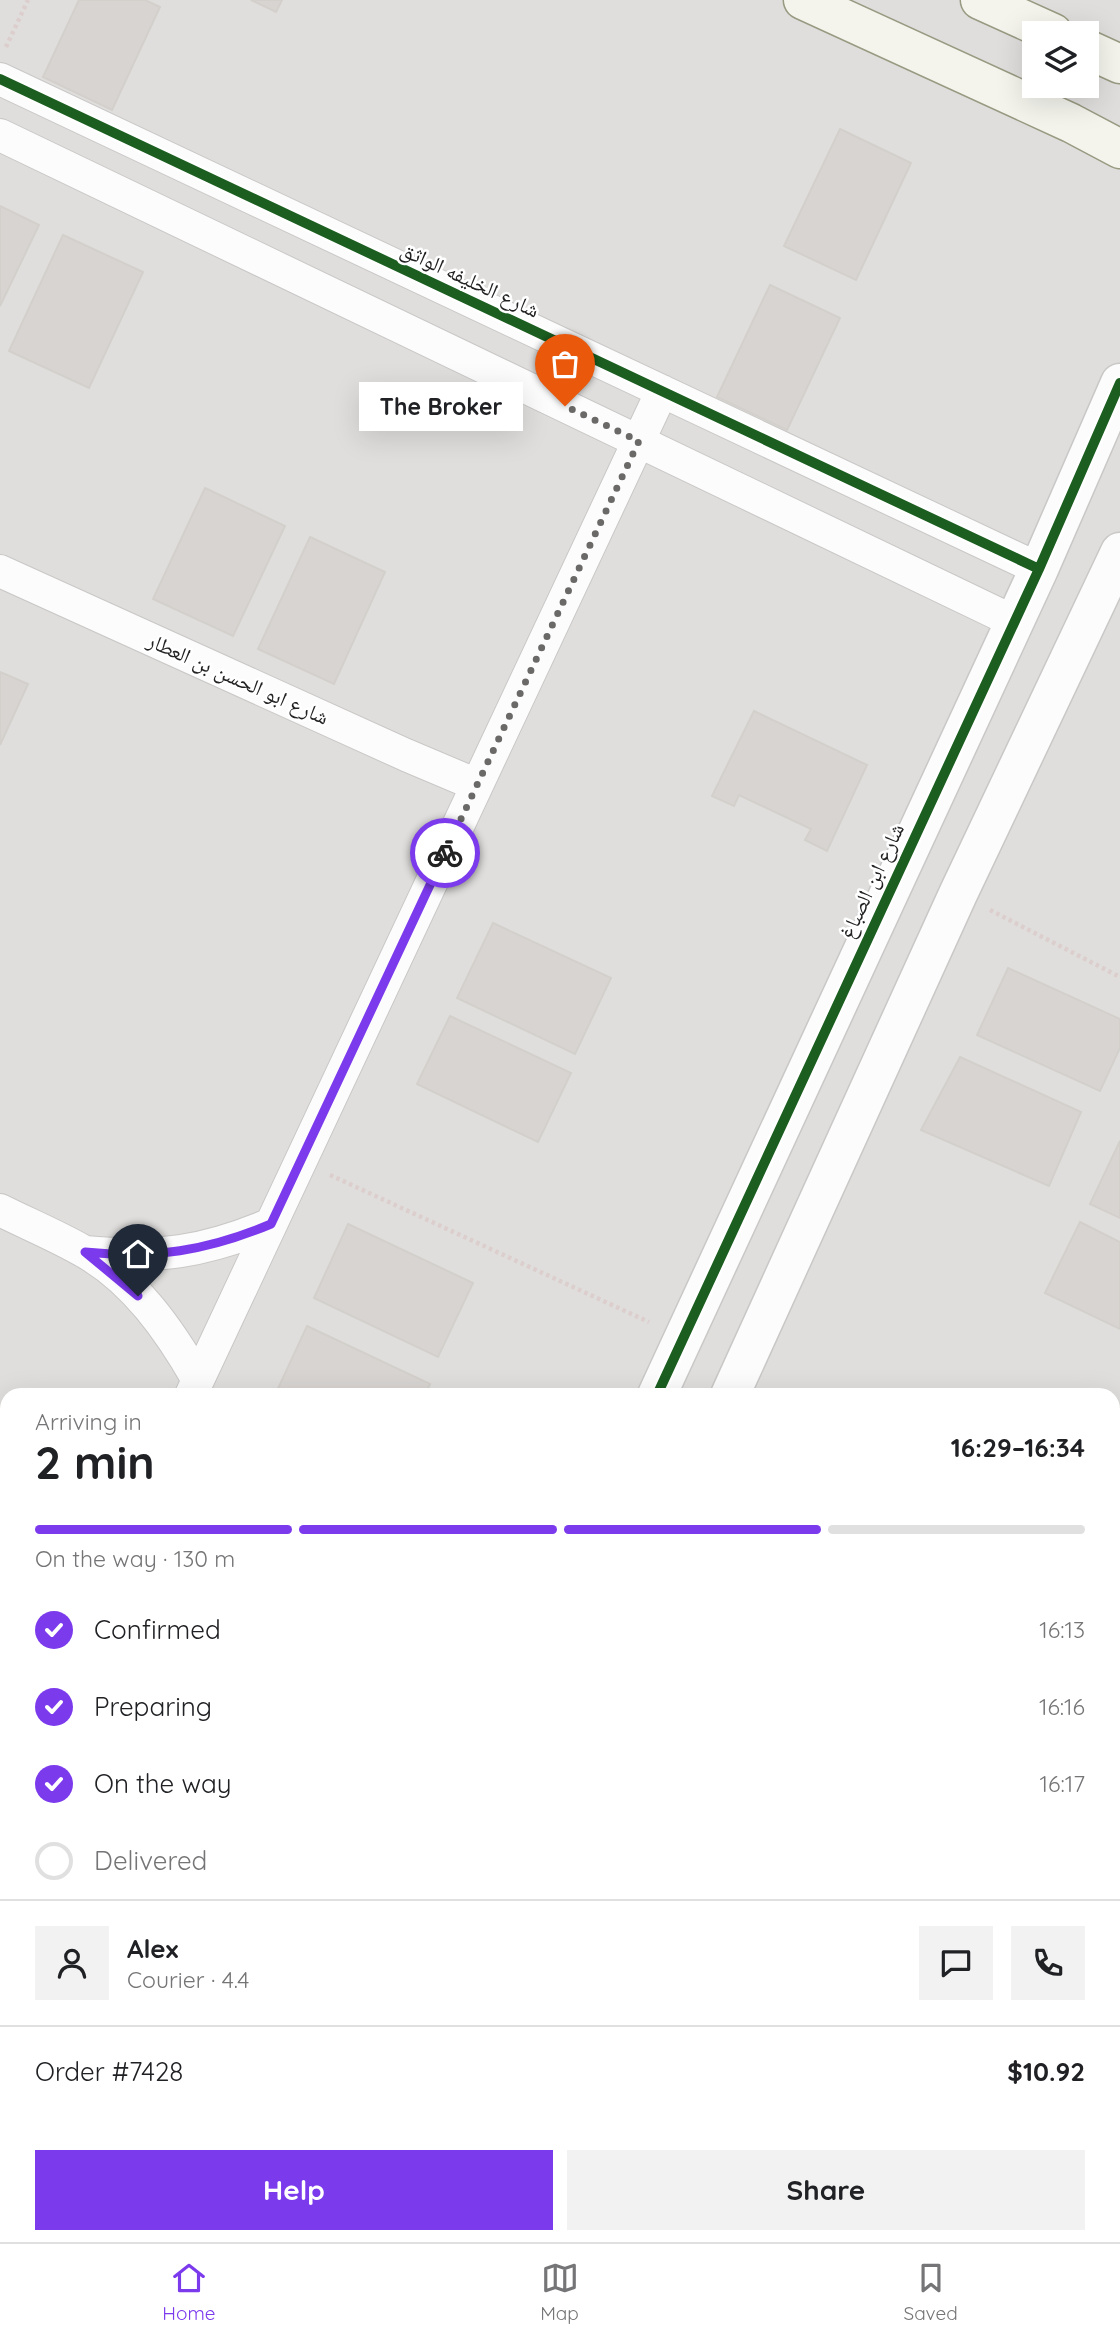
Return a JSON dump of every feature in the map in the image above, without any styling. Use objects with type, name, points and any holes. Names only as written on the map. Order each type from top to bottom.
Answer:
[{"type":"main road","points":[[803,0],[1071,123],[1120,149]]},
{"type":"main road","points":[[980,0],[1026,21]]},
{"type":"main road","points":[[1099,54],[1120,64]]},
{"type":"street","name":"شارع الخليفه الواثق","points":[[3,64],[662,391],[1038,569]]},
{"type":"street","points":[[0,135],[1013,621]]},
{"type":"street","name":"شارع ابن الصباغ","points":[[660,1388],[1038,569],[1120,383]]},
{"type":"street","points":[[194,1387],[662,391]]},
{"type":"street","points":[[733,1388],[958,894],[1120,552]]},
{"type":"street","name":"شارع ابو الحسن بن العطار","points":[[0,571],[477,785]]},
{"type":"street","points":[[0,1210],[85,1252],[138,1296],[161,1322],[194,1387]]},
{"type":"street","points":[[85,1252],[123,1256],[162,1255],[235,1239],[271,1224]]},
{"type":"path","points":[[3,64],[28,0]]},
{"type":"path","points":[[958,894],[1120,977]]},
{"type":"path","points":[[300,1162],[684,1338]]},
{"type":"shaded area","points":[[0,0],[1120,0],[1120,1388],[0,1388]]},
{"type":"building","points":[[79,0],[145,0],[160,7],[112,110],[43,77]]},
{"type":"building","points":[[251,0],[282,0],[276,12]]},
{"type":"building","points":[[840,129],[911,163],[856,280],[784,246]]},
{"type":"building","points":[[0,206],[39,225],[0,306]]},
{"type":"building","points":[[63,235],[143,272],[89,388],[9,351]]},
{"type":"building","points":[[770,285],[840,318],[787,430],[717,397]]},
{"type":"building","points":[[205,488],[285,526],[233,636],[153,599]]},
{"type":"building","points":[[310,537],[385,572],[334,684],[258,649]]},
{"type":"building","points":[[0,672],[28,684],[0,745]]},
{"type":"building","points":[[754,711],[867,765],[827,851],[805,840],[811,829],[739,795],[734,806],[712,796]]},
{"type":"building","points":[[493,923],[611,978],[575,1054],[457,998]]},
{"type":"building","points":[[1008,968],[1120,1019],[1120,1048],[1100,1091],[977,1035]]},
{"type":"building","points":[[450,1016],[571,1073],[538,1142],[417,1084]]},
{"type":"building","points":[[960,1057],[1081,1112],[1049,1186],[921,1130]]},
{"type":"building","points":[[1120,1141],[1120,1218],[1090,1204]]},
{"type":"building","points":[[1080,1222],[1120,1242],[1120,1329],[1045,1293]]},
{"type":"building","points":[[348,1224],[473,1283],[438,1357],[314,1298]]},
{"type":"building","points":[[307,1326],[430,1384],[428,1388],[278,1388]]},
{"type":"cycle path","points":[[0,79],[1039,569]]},
{"type":"cycle path","points":[[660,1388],[1039,569],[1120,383]]},
{"type":"way so far","points":[[445,853],[639,441],[565,406]]},
{"type":"place","name":"The Broker","points":[[565,406]]},
{"type":"route","points":[[138,1296],[113,1272],[85,1252],[123,1256],[162,1255],[235,1239],[271,1224],[445,853]]}]
